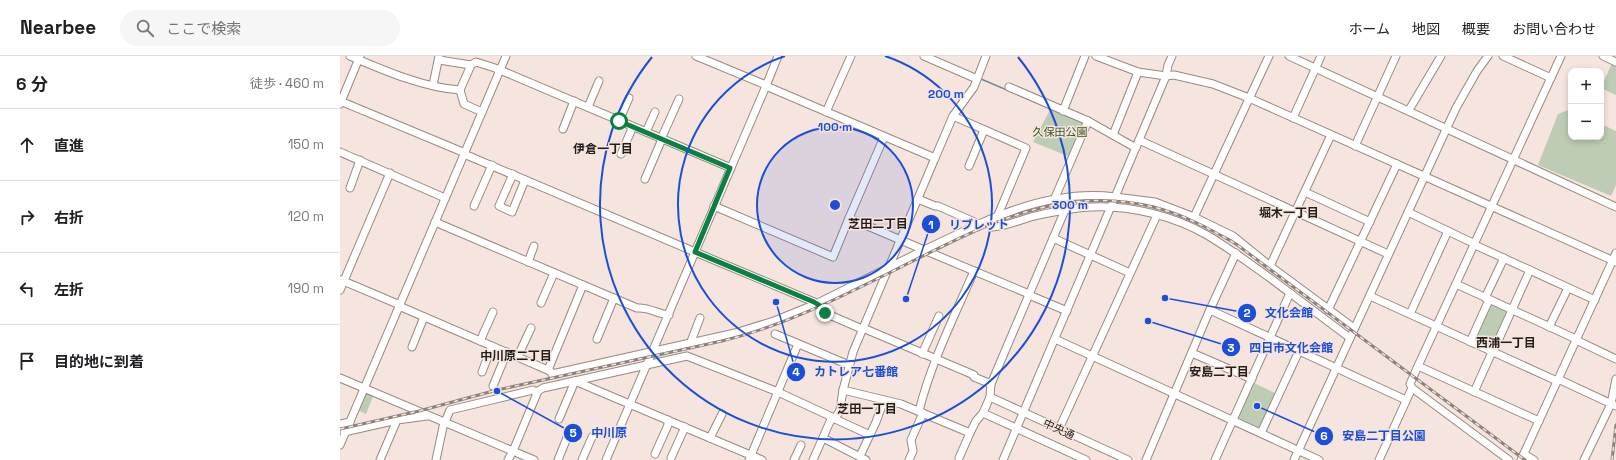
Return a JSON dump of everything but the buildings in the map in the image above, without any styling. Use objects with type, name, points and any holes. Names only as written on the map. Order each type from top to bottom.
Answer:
[{"type":"street","points":[[350,56],[360,58],[394,74],[445,89],[460,90]]},
{"type":"street","points":[[340,445],[343,432],[350,422],[365,388],[506,56]]},
{"type":"street","points":[[697,56],[935,158]]},
{"type":"street","points":[[606,460],[778,56]]},
{"type":"street","points":[[826,112],[851,56]]},
{"type":"street","points":[[924,56],[977,79]]},
{"type":"street","points":[[813,460],[823,438],[840,410],[849,365],[862,328],[953,116],[977,79],[986,56]]},
{"type":"street","points":[[1063,111],[1085,56]]},
{"type":"street","points":[[1096,56],[1138,72],[1166,76],[1174,75],[1213,84],[1249,98],[1614,261]]},
{"type":"street","points":[[1003,460],[1111,208],[1166,76],[1168,65],[1172,56]]},
{"type":"street","points":[[1194,217],[1268,56]]},
{"type":"street","points":[[1289,56],[1409,110],[1616,207]]},
{"type":"street","points":[[1293,118],[1321,56]]},
{"type":"street","points":[[1355,146],[1396,56]]},
{"type":"street","points":[[1409,110],[1441,56]]},
{"type":"street","points":[[1294,460],[1446,128],[1466,89],[1488,56]]},
{"type":"street","points":[[1503,56],[1552,78]]},
{"type":"street","points":[[1509,460],[1412,388],[1410,384],[1561,56]]},
{"type":"street","points":[[1603,56],[1616,62]]},
{"type":"street","points":[[360,58],[340,102],[492,165],[816,304],[822,307],[825,313],[936,359],[991,384]]},
{"type":"street","points":[[433,85],[439,58],[471,65]]},
{"type":"street","points":[[482,112],[464,104],[460,90],[471,65],[476,62],[495,68],[730,168]]},
{"type":"street","points":[[1113,135],[1138,72]]},
{"type":"street","points":[[588,107],[599,81]]},
{"type":"street","points":[[1008,87],[1063,111],[1136,148]]},
{"type":"street","points":[[619,121],[629,98]]},
{"type":"street","points":[[645,179],[679,99]]},
{"type":"street","points":[[563,129],[574,101]]},
{"type":"street","points":[[646,132],[655,112]]},
{"type":"street","points":[[953,116],[1026,148],[993,227],[1003,226],[1034,216],[1091,207],[1132,210],[1157,215],[1195,229],[1236,253],[1350,338]]},
{"type":"street","points":[[1054,200],[1087,123]]},
{"type":"street","points":[[621,154],[631,131],[631,126]]},
{"type":"street","points":[[969,166],[984,130]]},
{"type":"street","points":[[1270,266],[1331,135]]},
{"type":"street","points":[[714,206],[833,257],[884,137]]},
{"type":"street","points":[[1139,140],[1388,254]]},
{"type":"street","points":[[340,152],[445,198]]},
{"type":"street","points":[[350,188],[360,160]]},
{"type":"street","points":[[1328,310],[1397,164]]},
{"type":"street","points":[[474,206],[492,165]]},
{"type":"street","points":[[340,290],[342,281],[390,173]]},
{"type":"street","points":[[513,174],[499,206],[512,212],[525,180]]},
{"type":"street","points":[[1305,192],[1370,222]]},
{"type":"street","points":[[342,281],[518,356],[548,370],[552,374],[690,344],[755,327],[816,304],[998,215],[1032,204],[1094,196],[1155,202],[1194,217],[1233,236],[1270,266],[1354,328]]},
{"type":"street","points":[[918,199],[979,224]]},
{"type":"street","points":[[959,458],[976,421],[983,413],[990,397],[991,384],[1065,210]]},
{"type":"street","points":[[1408,212],[1594,300]]},
{"type":"street","points":[[1059,429],[1157,215]]},
{"type":"street","points":[[849,218],[1067,311]]},
{"type":"street","points":[[435,222],[637,308],[645,307],[668,315]]},
{"type":"street","points":[[1410,314],[1448,231]]},
{"type":"street","points":[[1053,238],[1130,273]]},
{"type":"street","points":[[528,262],[534,246]]},
{"type":"street","points":[[1146,460],[1236,253]]},
{"type":"street","points":[[1534,460],[1522,457],[1594,300],[1614,261],[1616,253]]},
{"type":"street","points":[[1470,342],[1504,258]]},
{"type":"street","points":[[1474,392],[1530,270]]},
{"type":"street","points":[[909,460],[913,451],[911,440],[921,412],[925,388],[974,271]]},
{"type":"street","points":[[541,303],[554,273]]},
{"type":"street","points":[[1456,284],[1616,359]]},
{"type":"street","points":[[548,370],[583,285]]},
{"type":"street","points":[[1549,327],[1568,288]]},
{"type":"street","points":[[1215,460],[1290,293]]},
{"type":"street","points":[[1370,296],[1613,405]]},
{"type":"street","points":[[597,339],[614,298]]},
{"type":"street","points":[[1210,310],[1406,400]]},
{"type":"street","points":[[480,341],[493,312]]},
{"type":"street","points":[[922,354],[939,316]]},
{"type":"street","points":[[412,347],[424,317]]},
{"type":"street","points":[[690,344],[700,318]]},
{"type":"street","points":[[518,356],[531,328]]},
{"type":"street","points":[[775,334],[849,365]]},
{"type":"street","points":[[1054,339],[1319,460]]},
{"type":"street","points":[[750,458],[798,344]]},
{"type":"street","points":[[482,372],[492,346]]},
{"type":"street","points":[[1261,433],[1299,351]]},
{"type":"street","points":[[493,386],[507,352]]},
{"type":"street","points":[[1192,353],[1252,379]]},
{"type":"street","points":[[436,460],[444,422],[450,410],[533,390],[535,392],[548,386],[688,356],[778,392],[870,435]]},
{"type":"street","points":[[1418,366],[1539,421]]},
{"type":"street","points":[[340,378],[509,451],[513,451],[534,460]]},
{"type":"street","points":[[1584,460],[1613,405],[1616,378]]},
{"type":"street","points":[[575,381],[685,427],[750,458],[762,460]]},
{"type":"street","points":[[559,419],[575,381]]},
{"type":"street","points":[[1379,460],[1412,388]]},
{"type":"street","points":[[843,390],[901,404],[970,433]]},
{"type":"street","points":[[508,460],[538,391]]},
{"type":"street","name":"中央通","points":[[990,397],[1128,460]]},
{"type":"street","points":[[823,438],[863,458],[870,435],[884,400]]},
{"type":"street","name":"中央通","points":[[983,413],[1083,459]]},
{"type":"street","points":[[710,438],[722,414]]},
{"type":"street","points":[[343,432],[397,420],[428,416]]},
{"type":"street","points":[[380,460],[397,420]]},
{"type":"street","points":[[655,454],[668,425],[668,420]]},
{"type":"street","points":[[340,424],[350,422]]},
{"type":"street","points":[[672,458],[685,427]]},
{"type":"street","points":[[558,460],[571,428]]},
{"type":"street","points":[[582,460],[592,437]]},
{"type":"street","points":[[794,460],[801,445]]},
{"type":"green space","points":[[1612,63],[1616,65],[1616,95],[1604,89],[1604,81]]},
{"type":"green space","name":"久保田公園","points":[[1051,108],[1085,122],[1070,157],[1033,142]]},
{"type":"green space","points":[[1568,110],[1568,140],[1604,140],[1604,125],[1616,131],[1616,185],[1611,196],[1538,165],[1558,114]]},
{"type":"green space","points":[[1489,302],[1508,311],[1491,348],[1473,339]]},
{"type":"green space","points":[[1254,383],[1277,394],[1261,427],[1258,428],[1239,420]]},
{"type":"green space","points":[[366,392],[374,394],[366,414],[358,410]]},
{"type":"waterway","points":[[981,79],[1084,123]]},
{"type":"railway","points":[[340,429],[419,411],[497,390],[745,335],[767,328],[810,310],[853,291],[957,239],[1019,214],[1051,206],[1084,201],[1118,201],[1153,207],[1186,218],[1236,244],[1525,460]]},
{"type":"railway","points":[[1612,460],[1616,425]]},
{"type":"place","name":"文化会館","points":[[1165,298]]},
{"type":"place","name":"リブレット","points":[[906,299]]},
{"type":"place","name":"カトレア七番館","points":[[776,302]]},
{"type":"place","name":"四日市文化会館","points":[[1148,321]]},
{"type":"place","name":"中川原","points":[[497,391]]},
{"type":"place","name":"安島二丁目公園","points":[[1257,406]]},
{"type":"district","name":"伊倉一丁目","points":[[603,149]]},
{"type":"district","name":"堀木一丁目","points":[[1289,213]]},
{"type":"district","name":"芝田二丁目","points":[[878,224]]},
{"type":"district","name":"西浦一丁目","points":[[1506,343]]},
{"type":"district","name":"中川原二丁目","points":[[516,356]]},
{"type":"district","name":"安島二丁目","points":[[1219,372]]},
{"type":"district","name":"芝田一丁目","points":[[867,409]]},
{"type":"route","points":[[619,121],[730,168],[695,252],[814,302],[822,307],[825,313]]}]
